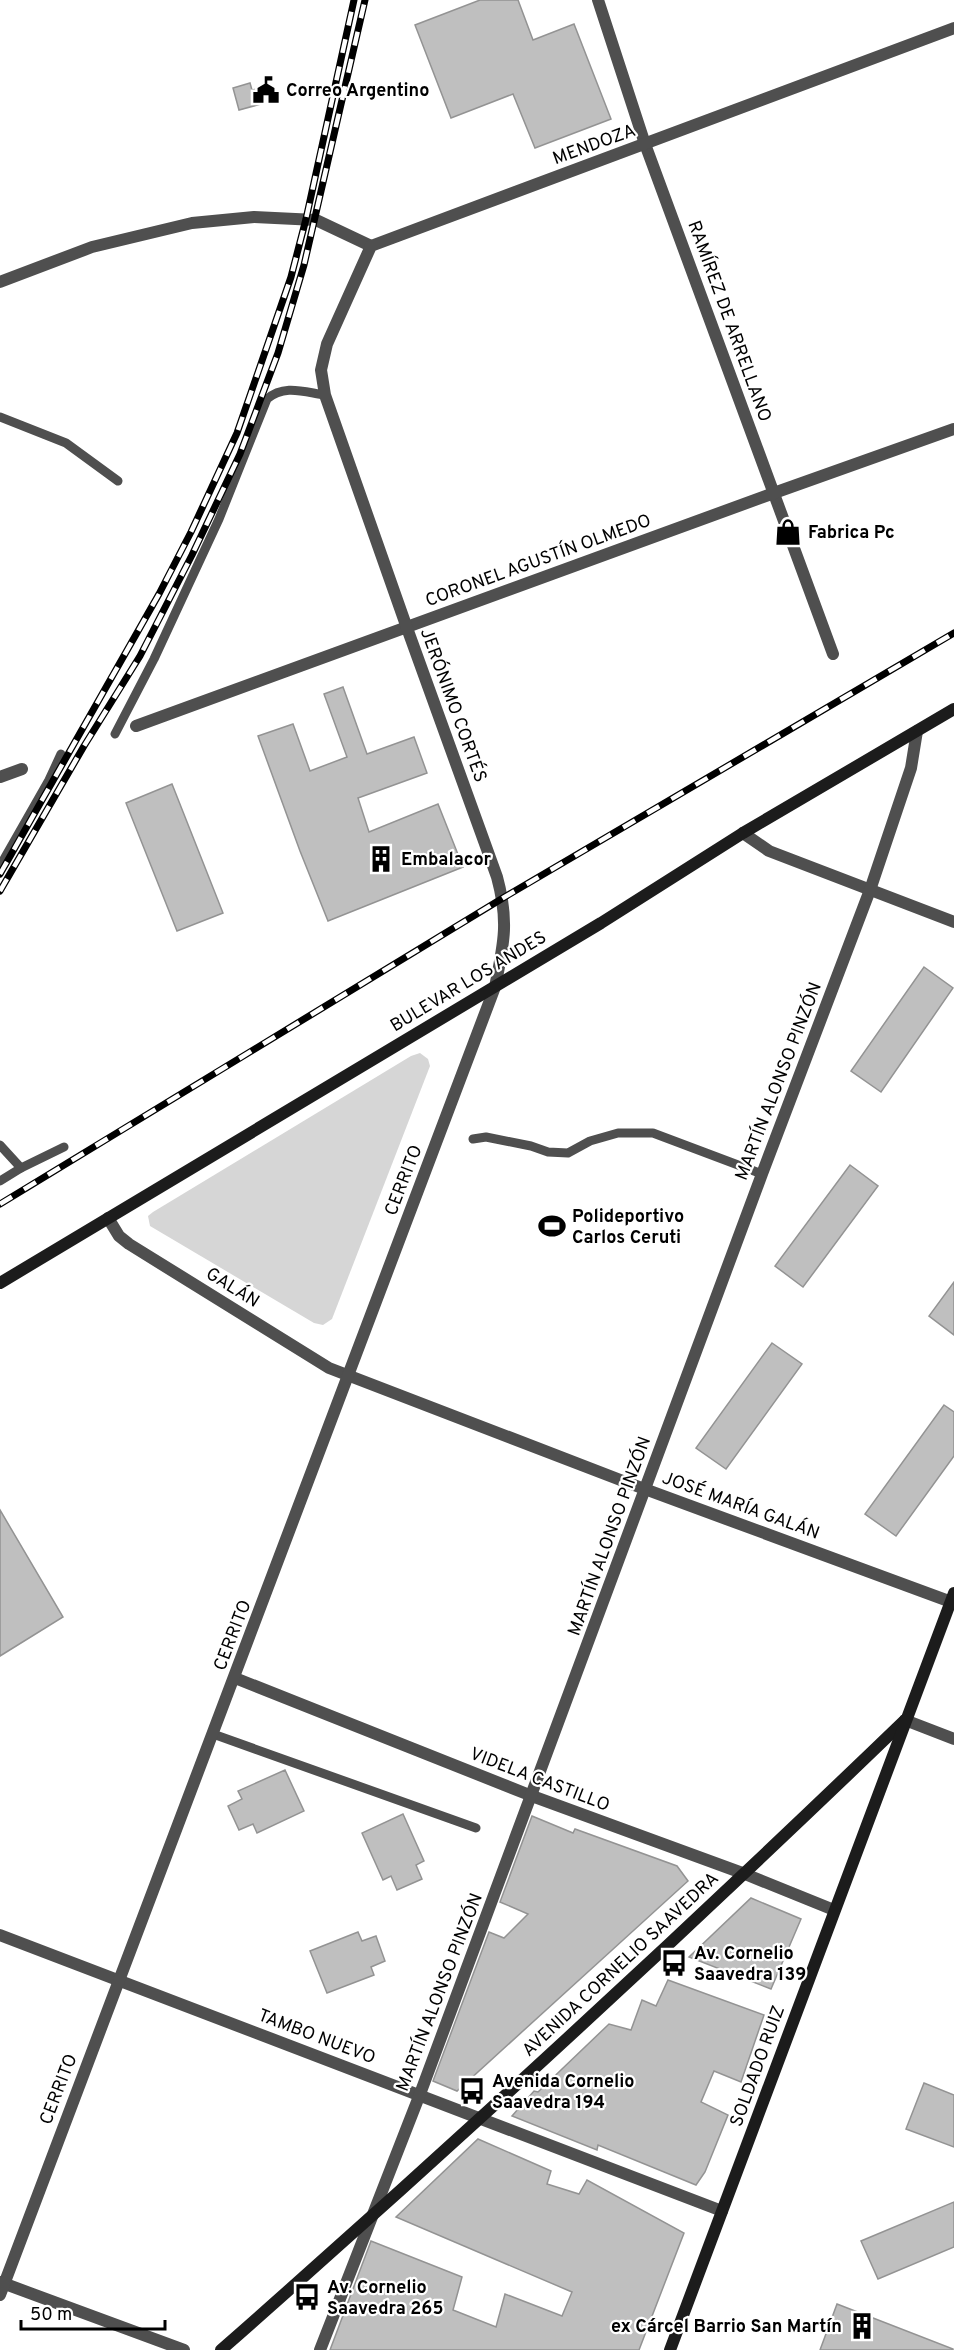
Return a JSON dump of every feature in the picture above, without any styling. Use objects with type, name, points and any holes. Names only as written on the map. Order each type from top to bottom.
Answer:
[{"type":"main road","name":"BULEVAR LOS ANDES","points":[[0,1283],[601,923],[743,833],[954,709]]},
{"type":"main road","name":"SOLDADO RUIZ","points":[[670,2350],[905,1720],[953,1599]]},
{"type":"main road","name":"AVENIDA CORNELIO SAAVEDRA","points":[[221,2350],[372,2217],[745,1874],[905,1720]]},
{"type":"street","name":"RAMÍREZ DE ARRELLANO","points":[[598,0],[645,144],[833,654]]},
{"type":"street","name":"MENDOZA","points":[[371,246],[954,28]]},
{"type":"street","points":[[0,282],[92,247],[192,223],[233,219],[254,217],[315,220],[371,246]]},
{"type":"street","name":"JERÓNIMO CORTÉS","points":[[371,246],[327,344],[321,370],[325,394],[498,877],[506,916],[503,948],[495,987]]},
{"type":"street","name":"CORONEL AGUSTÍN OLMEDO","points":[[136,726],[954,429]]},
{"type":"street","name":"MARTÍN ALONSO PINZÓN","points":[[320,2350],[420,2094],[870,890],[911,768],[917,731]]},
{"type":"street","points":[[0,777],[22,769]]},
{"type":"street","points":[[743,833],[769,852],[954,922]]},
{"type":"street","name":"CERRITO","points":[[1,2287],[235,1678],[495,987]]},
{"type":"street","name":"GALÁN","points":[[108,1218],[119,1236],[129,1244],[329,1368],[348,1377]]},
{"type":"street","name":"JOSÉ MARÍA GALÁN","points":[[348,1377],[646,1489],[953,1599]]},
{"type":"street","name":"VIDELA CASTILLO","points":[[235,1678],[532,1796],[745,1874],[834,1910]]},
{"type":"street","points":[[905,1720],[954,1739]]},
{"type":"street","name":"TAMBO NUEVO","points":[[0,1935],[722,2211]]},
{"type":"street","points":[[1,2287],[184,2350]]},
{"type":"lane","points":[[115,734],[154,659],[219,519],[267,399],[277,390],[285,389],[325,394]]},
{"type":"lane","points":[[0,417],[66,443],[118,481]]},
{"type":"lane","points":[[0,866],[62,754]]},
{"type":"lane","points":[[473,1139],[486,1137],[531,1146],[548,1152],[568,1153],[590,1141],[618,1133],[653,1133],[762,1174]]},
{"type":"lane","points":[[0,1145],[21,1168]]},
{"type":"lane","points":[[0,1181],[64,1147]]},
{"type":"lane","points":[[213,1734],[476,1828]]},
{"type":"shaded area","points":[[420,1053],[428,1059],[430,1066],[332,1319],[323,1325],[314,1323],[150,1226],[148,1216],[153,1212],[411,1056]]},
{"type":"building","points":[[480,0],[518,0],[533,40],[574,24],[611,119],[535,148],[513,94],[451,118],[415,25]]},
{"type":"building","points":[[250,83],[252,90],[257,89],[261,104],[239,110],[233,88]]},
{"type":"building","points":[[343,687],[367,754],[414,737],[427,773],[358,798],[369,832],[438,804],[463,867],[328,921],[258,736],[293,724],[310,771],[347,757],[324,694]]},
{"type":"building","points":[[172,784],[223,913],[177,931],[126,803]]},
{"type":"building","points":[[924,967],[953,988],[881,1092],[851,1071]]},
{"type":"building","points":[[850,1165],[878,1186],[803,1287],[775,1266]]},
{"type":"building","points":[[954,1282],[954,1335],[929,1316]]},
{"type":"building","points":[[772,1343],[802,1364],[726,1469],[696,1448]]},
{"type":"building","points":[[944,1405],[954,1412],[954,1456],[896,1536],[865,1514]]},
{"type":"building","points":[[0,1510],[63,1617],[0,1656]]},
{"type":"building","points":[[285,1770],[304,1811],[257,1833],[253,1824],[239,1830],[228,1806],[242,1799],[238,1791]]},
{"type":"building","points":[[403,1814],[424,1861],[416,1865],[422,1879],[397,1890],[391,1876],[383,1880],[362,1833]]},
{"type":"building","points":[[532,1816],[573,1833],[575,1829],[677,1866],[688,1881],[457,2091],[433,2081],[489,1932],[504,1938],[528,1914],[500,1902]]},
{"type":"building","points":[[751,1898],[801,1919],[771,1989],[689,1957]]},
{"type":"building","points":[[358,1932],[362,1941],[376,1936],[385,1961],[371,1967],[374,1975],[327,1993],[310,1951]]},
{"type":"building","points":[[668,1980],[764,2015],[741,2082],[714,2071],[701,2102],[728,2115],[705,2172],[696,2185],[598,2145],[597,2150],[512,2116],[534,2091],[538,2092],[609,2024],[631,2030],[642,2000],[656,2006]]},
{"type":"building","points":[[924,2083],[954,2095],[954,2147],[906,2129]]},
{"type":"building","points":[[478,2139],[551,2171],[547,2184],[579,2194],[587,2180],[684,2233],[639,2350],[330,2350],[371,2241],[462,2277],[453,2310],[496,2327],[505,2294],[562,2316],[572,2292],[396,2217]]},
{"type":"building","points":[[954,2202],[954,2247],[878,2279],[861,2241]]},
{"type":"building","name":"ex Cárcel Barrio San Martín","points":[[837,2304],[953,2349],[953,2350],[820,2350]]},
{"type":"railway","points":[[0,874],[159,594],[237,433],[291,277],[354,0]]},
{"type":"railway","points":[[0,891],[84,746],[140,656],[240,454],[278,353],[304,265],[365,0]]},
{"type":"railway","points":[[0,1204],[503,898],[954,633]]},
{"type":"place","name":"Correo Argentino","points":[[266,90]]},
{"type":"place","name":"Fabrica Pc","points":[[788,532]]},
{"type":"place","name":"Embalacor","points":[[381,859]]},
{"type":"place","name":"Polideportivo Carlos Ceruti","points":[[552,1226]]},
{"type":"place","name":"Av. Cornelio Saavedra 139","points":[[674,1963]]},
{"type":"place","name":"Avenida Cornelio Saavedra 194","points":[[472,2091]]},
{"type":"place","name":"Av. Cornelio Saavedra 265","points":[[307,2297]]},
{"type":"place","name":"ex Cárcel Barrio San Martín","points":[[862,2326]]}]
